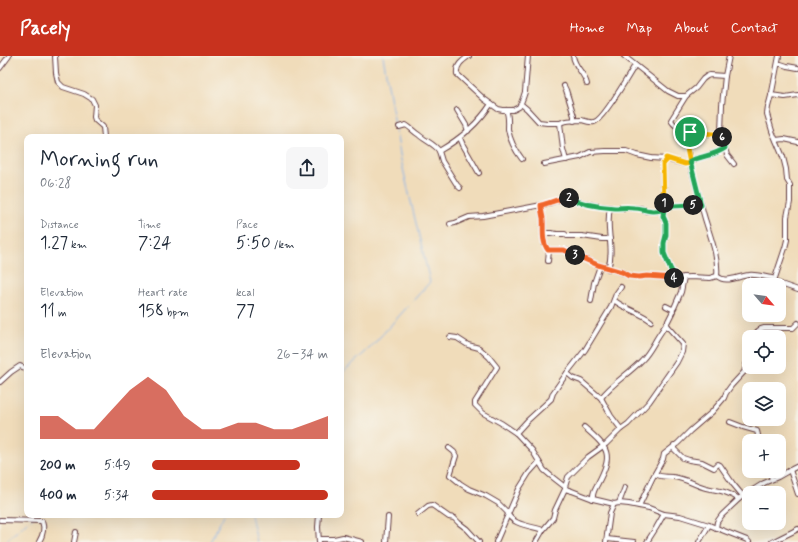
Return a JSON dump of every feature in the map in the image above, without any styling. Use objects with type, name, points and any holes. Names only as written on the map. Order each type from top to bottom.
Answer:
[{"type":"street","points":[[0,68],[9,56]]},
{"type":"street","points":[[55,56],[58,82],[63,87],[84,94],[92,99],[95,105],[95,120],[103,127],[104,134]]},
{"type":"street","points":[[469,56],[459,64],[457,74],[491,104],[498,109],[506,110],[516,109],[521,104],[525,92],[528,56]]},
{"type":"street","points":[[573,56],[575,65],[583,75],[587,84]]},
{"type":"street","points":[[624,56],[668,91],[678,96],[686,96]]},
{"type":"street","points":[[729,56],[725,76],[721,133],[727,155],[734,164]]},
{"type":"street","points":[[775,278],[785,248],[787,217],[790,202],[790,185],[786,180],[786,169],[783,157],[767,114],[780,56]]},
{"type":"street","points":[[778,64],[798,68]]},
{"type":"street","points":[[521,104],[539,122],[560,123],[565,121],[580,120],[593,122],[597,121],[617,95],[635,65]]},
{"type":"street","points":[[721,133],[711,134],[693,131],[690,132],[677,127],[672,120],[686,96],[696,88],[703,79],[710,75],[725,76]]},
{"type":"street","points":[[564,86],[574,116],[574,121]]},
{"type":"street","points":[[771,95],[785,97],[798,96]]},
{"type":"street","points":[[439,151],[460,138],[468,131],[479,120],[491,104]]},
{"type":"street","points":[[456,110],[466,125],[468,131]]},
{"type":"street","points":[[506,110],[508,117],[508,130],[512,144],[522,159]]},
{"type":"street","points":[[560,123],[563,149],[566,160]]},
{"type":"street","points":[[399,127],[406,125],[431,145],[436,147],[442,161],[456,185],[460,188]]},
{"type":"street","points":[[690,132],[687,142],[688,153],[701,205],[711,235],[718,268],[717,276]]},
{"type":"street","points":[[460,138],[479,173]]},
{"type":"street","points":[[776,140],[784,139],[798,142]]},
{"type":"street","points":[[544,164],[580,157],[590,152],[626,151],[651,158],[666,158],[685,164],[700,157],[712,155],[725,148]]},
{"type":"street","points":[[666,158],[667,160],[663,164],[663,216],[666,223],[664,253],[675,277]]},
{"type":"street","points":[[450,224],[469,217],[483,216],[547,204],[564,198],[610,207],[641,208],[646,211],[659,211],[672,206],[701,205]]},
{"type":"street","points":[[541,205],[545,246],[549,250],[564,250],[600,266],[622,272],[629,276],[710,278],[717,276]]},
{"type":"street","points":[[608,269],[611,256],[608,232],[610,207]]},
{"type":"street","points":[[544,233],[610,239]]},
{"type":"street","points":[[548,261],[549,250]]},
{"type":"street","points":[[591,302],[594,283],[600,266]]},
{"type":"street","points":[[717,276],[720,279],[727,280],[750,275],[772,278]]},
{"type":"street","points":[[666,306],[672,309],[674,308],[681,292],[684,277]]},
{"type":"street","points":[[786,286],[798,290]]},
{"type":"street","points":[[516,433],[551,399],[553,393],[585,350],[611,307],[616,294],[621,287]]},
{"type":"street","points":[[614,300],[651,321]]},
{"type":"street","points":[[601,398],[611,386],[619,381],[642,360],[666,326],[673,311]]},
{"type":"street","points":[[759,330],[764,328],[793,328],[798,323]]},
{"type":"street","points":[[536,542],[543,530],[553,518],[566,488],[568,478],[588,457],[606,444],[628,424],[649,402],[677,362],[684,344],[666,326]]},
{"type":"street","points":[[450,337],[457,338],[468,345],[479,348],[497,367],[475,404],[483,413],[516,433],[532,450],[544,470],[566,488],[593,499],[614,504],[619,503],[639,506],[664,514],[680,516],[709,525],[749,542]]},
{"type":"street","points":[[0,382],[20,366],[24,368]]},
{"type":"street","points":[[567,373],[573,378],[581,381],[601,398],[611,416],[621,429]]},
{"type":"street","points":[[639,506],[664,454],[712,412],[724,398],[731,386],[742,374]]},
{"type":"street","points":[[730,422],[757,431],[758,434]]},
{"type":"street","points":[[584,427],[603,446],[608,455],[607,463],[593,492],[593,499]]},
{"type":"street","points":[[674,445],[674,449],[683,458],[702,462],[714,468],[718,464],[720,465],[742,494]]},
{"type":"street","points":[[449,448],[456,456],[450,475],[469,489],[498,502],[508,512],[510,517],[518,523],[543,530]]},
{"type":"street","points":[[496,542],[519,489],[529,473],[539,462]]},
{"type":"street","points":[[759,486],[798,466]]},
{"type":"street","points":[[790,470],[798,494]]},
{"type":"street","points":[[655,474],[664,477],[673,477],[706,488],[724,492],[739,499]]},
{"type":"street","points":[[619,503],[625,487]]},
{"type":"street","points":[[716,528],[717,522],[722,515],[742,497]]},
{"type":"street","points":[[614,504],[610,513],[607,540],[634,542]]},
{"type":"street","points":[[418,514],[428,506],[432,505],[449,517],[454,518],[479,542]]},
{"type":"street","points":[[647,542],[664,514]]},
{"type":"street","points":[[386,542],[388,517]]},
{"type":"street","points":[[319,518],[319,541],[343,537],[362,542]]},
{"type":"street","points":[[0,520],[42,521],[44,526],[43,536],[39,542]]},
{"type":"street","points":[[699,542],[709,525]]},
{"type":"street","points":[[772,542],[798,529]]},
{"type":"street","points":[[74,542],[76,532]]},
{"type":"waterway","points":[[344,371],[370,348],[430,282],[401,160],[383,56]]},
{"type":"waterway","points":[[210,542],[222,518]]},
{"type":"waterway","points":[[252,518],[257,542]]},
{"type":"waterway","points":[[5,542],[27,522]]},
{"type":"route","points":[[690,132],[687,142],[690,163],[680,163],[666,158],[667,160],[663,164],[664,208],[659,211],[646,211],[641,208],[613,208],[575,201],[569,198],[564,198],[541,205],[546,248],[548,250],[564,250],[610,270],[622,272],[629,276],[675,277],[663,249],[666,235],[666,223],[663,216],[664,208],[672,206],[701,205],[690,161],[700,157],[712,155],[725,148],[721,133],[711,134],[693,131],[690,132]]}]
